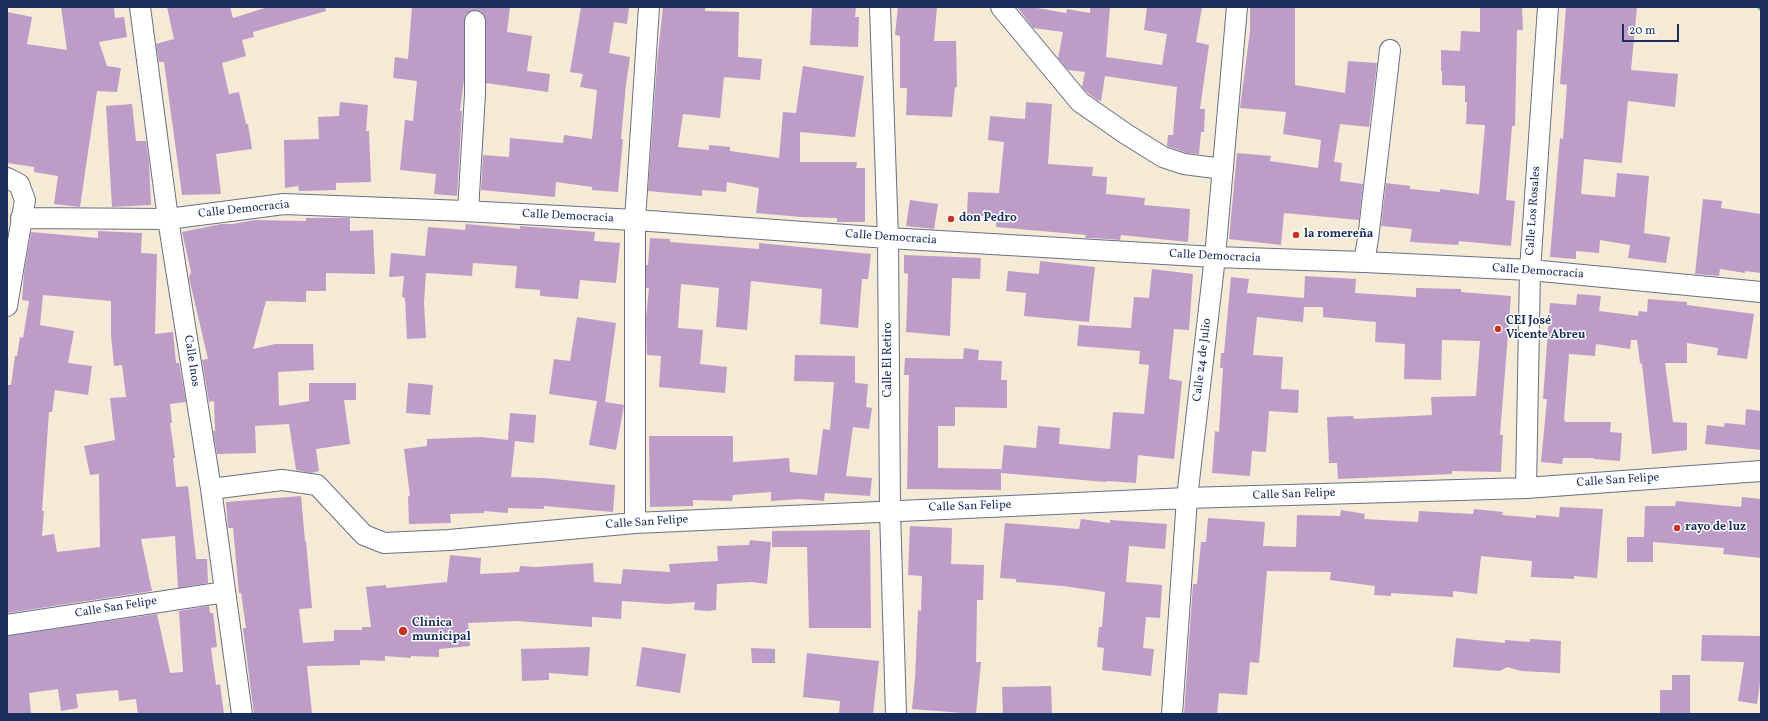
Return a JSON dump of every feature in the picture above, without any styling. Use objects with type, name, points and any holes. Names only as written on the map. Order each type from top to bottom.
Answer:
[{"type":"street","name":"Calle Inos","points":[[140,7],[168,219],[211,489],[242,714]]},
{"type":"street","points":[[635,523],[635,220],[649,7]]},
{"type":"street","name":"Calle El Retiro","points":[[880,7],[888,238],[890,510],[896,714]]},
{"type":"street","points":[[1001,7],[1080,102],[1126,134],[1163,157],[1184,164],[1223,169]]},
{"type":"street","name":"Calle 24 de Julio","points":[[1172,714],[1188,498],[1215,257],[1237,7]]},
{"type":"street","name":"Calle Los Rosales","points":[[1526,488],[1530,270],[1548,7]]},
{"type":"street","points":[[468,212],[475,94],[475,21]]},
{"type":"street","points":[[1364,262],[1390,50]]},
{"type":"street","points":[[7,178],[19,184],[25,200],[7,306]]},
{"type":"street","name":"Calle Democracia","points":[[21,218],[168,219],[284,204],[635,220],[888,238],[1215,257],[1530,270],[1761,292]]},
{"type":"street","name":"Calle San Felipe","points":[[211,489],[282,480],[317,485],[364,535],[384,543],[449,540],[635,523],[890,510],[1188,498],[1526,488],[1757,471]]},
{"type":"street","name":"Calle San Felipe","points":[[7,625],[225,592]]},
{"type":"building","points":[[61,7],[114,7],[115,18],[124,17],[127,37],[99,42],[107,66],[121,68],[117,92],[97,91],[80,207],[54,204],[58,176],[34,172],[34,167],[7,163],[7,12],[32,17],[27,44],[67,50]]},
{"type":"building","points":[[167,7],[230,7],[233,18],[268,7],[325,7],[326,11],[253,32],[254,37],[242,40],[246,56],[222,63],[229,94],[239,92],[246,124],[248,124],[252,149],[216,154],[221,194],[182,195],[164,62],[159,62],[156,44],[174,39]]},
{"type":"building","points":[[412,7],[510,7],[507,32],[532,36],[527,71],[550,74],[548,92],[486,83],[485,16],[481,11],[475,10],[470,11],[465,15],[464,79],[460,111],[462,111],[457,196],[434,194],[436,174],[400,170],[405,120],[413,121],[417,81],[393,78],[395,57],[408,59]]},
{"type":"building","points":[[581,7],[629,7],[627,24],[614,22],[609,53],[630,57],[621,139],[623,139],[618,192],[592,190],[592,187],[556,182],[555,197],[481,190],[483,155],[509,157],[510,138],[563,143],[564,135],[592,139],[597,90],[580,87],[583,74],[570,72]]},
{"type":"building","points":[[663,7],[705,7],[705,11],[739,12],[738,57],[762,59],[760,80],[724,77],[720,118],[683,114],[678,147],[709,150],[709,145],[730,147],[730,151],[779,158],[783,112],[796,113],[803,66],[864,76],[855,137],[800,132],[800,162],[857,162],[856,168],[865,168],[865,222],[837,222],[837,218],[801,217],[756,213],[759,188],[727,182],[726,192],[702,190],[702,196],[648,191],[657,63]]},
{"type":"building","points":[[812,7],[856,7],[855,17],[859,17],[858,47],[810,45]]},
{"type":"building","points":[[898,7],[937,7],[934,41],[956,41],[957,87],[955,87],[952,117],[906,115],[907,88],[900,88],[900,36],[895,35]]},
{"type":"building","points":[[1017,7],[1031,7],[1066,13],[1067,9],[1090,13],[1090,7],[1110,7],[1106,57],[1162,65],[1167,34],[1144,30],[1147,7],[1202,7],[1196,42],[1209,45],[1200,109],[1205,109],[1204,132],[1201,132],[1199,154],[1187,153],[1167,146],[1168,135],[1173,135],[1177,87],[1105,76],[1101,101],[1097,100],[1082,87],[1085,72],[1068,70],[1058,58],[1063,32],[1033,28]]},
{"type":"building","points":[[1250,7],[1295,7],[1295,85],[1345,93],[1348,61],[1377,63],[1369,127],[1340,124],[1334,162],[1342,163],[1340,181],[1363,184],[1359,220],[1284,213],[1281,245],[1229,239],[1237,153],[1271,156],[1270,161],[1318,168],[1321,140],[1283,134],[1286,112],[1240,108],[1250,31]]},
{"type":"building","points":[[1480,7],[1522,7],[1523,30],[1517,30],[1515,126],[1512,126],[1506,200],[1515,201],[1511,246],[1459,241],[1458,245],[1410,242],[1412,229],[1381,226],[1386,183],[1410,186],[1410,189],[1440,192],[1440,189],[1479,194],[1485,125],[1466,124],[1467,102],[1465,102],[1465,86],[1442,85],[1441,50],[1460,51],[1461,31],[1480,32]]},
{"type":"building","points":[[1566,7],[1637,7],[1631,70],[1678,74],[1675,107],[1628,101],[1622,163],[1584,159],[1581,194],[1615,197],[1617,173],[1649,176],[1644,233],[1670,237],[1666,263],[1628,258],[1630,245],[1600,240],[1599,253],[1576,251],[1576,259],[1550,257],[1560,138],[1563,139],[1567,85],[1560,84]]},
{"type":"building","points":[[340,102],[368,105],[366,131],[369,131],[371,182],[336,183],[336,190],[299,191],[298,186],[285,188],[284,140],[319,139],[318,117],[339,116]]},
{"type":"building","points":[[1026,102],[1052,104],[1048,164],[1093,167],[1092,176],[1107,177],[1106,194],[1145,198],[1144,205],[1190,209],[1188,242],[1121,235],[1120,240],[1085,238],[1086,235],[996,227],[997,217],[967,215],[968,192],[999,193],[1004,142],[988,140],[990,116],[1025,119]]},
{"type":"building","points":[[132,104],[136,141],[146,141],[149,162],[151,205],[112,207],[106,106]]},
{"type":"building","points":[[1703,199],[1722,201],[1721,208],[1761,214],[1761,273],[1745,271],[1745,273],[1720,269],[1719,276],[1695,274]]},
{"type":"building","points":[[910,200],[938,204],[934,229],[906,226]]},
{"type":"building","points":[[306,218],[350,218],[350,231],[373,230],[375,274],[326,273],[326,291],[306,291],[306,302],[266,301],[253,349],[275,344],[313,344],[314,370],[278,372],[279,406],[309,401],[309,383],[356,383],[356,400],[344,400],[350,444],[316,449],[319,471],[311,473],[296,470],[289,424],[255,426],[256,453],[217,454],[213,431],[215,431],[214,401],[209,402],[202,360],[208,359],[189,278],[191,272],[182,232],[221,224],[233,224],[255,220],[306,221]]},
{"type":"building","points":[[466,224],[520,229],[520,226],[595,232],[594,241],[620,243],[616,283],[580,280],[578,299],[540,296],[540,290],[515,288],[517,266],[473,263],[472,276],[426,273],[424,303],[426,338],[407,339],[405,298],[402,297],[404,276],[389,277],[391,253],[425,256],[428,227],[465,230]]},
{"type":"building","points":[[98,231],[142,233],[141,253],[157,254],[155,334],[173,332],[176,363],[179,363],[186,402],[170,404],[172,423],[170,423],[175,458],[173,458],[176,487],[188,486],[196,559],[207,559],[208,583],[178,588],[175,536],[141,539],[152,591],[8,613],[7,385],[11,385],[15,356],[17,356],[20,337],[23,338],[29,301],[22,300],[24,273],[31,232],[98,238]],"holes":[[[43,295],[111,301],[111,335],[114,366],[122,365],[126,397],[110,398],[115,440],[84,446],[90,475],[99,474],[100,547],[57,552],[54,534],[42,536],[44,511],[42,511],[49,412],[52,412],[55,390],[88,395],[92,366],[68,363],[74,331],[40,325]]]},
{"type":"building","points":[[650,238],[670,239],[670,242],[759,249],[759,243],[871,254],[868,279],[862,279],[858,328],[820,324],[822,289],[751,281],[747,330],[716,327],[719,288],[681,284],[678,328],[703,330],[700,364],[727,367],[725,393],[659,387],[661,356],[647,355],[646,319],[649,288],[646,288],[646,265],[648,265]]},
{"type":"building","points":[[904,255],[981,258],[980,279],[952,278],[950,336],[906,332],[908,274],[904,273]]},
{"type":"building","points":[[1040,261],[1095,267],[1089,322],[1024,316],[1026,293],[1006,291],[1008,271],[1039,274]]},
{"type":"building","points":[[1152,269],[1193,274],[1189,330],[1174,329],[1169,379],[1182,381],[1174,459],[1138,455],[1136,483],[1106,482],[1001,473],[1004,445],[1036,448],[1038,426],[1060,428],[1059,444],[1110,449],[1113,412],[1144,414],[1149,365],[1139,364],[1140,351],[1077,346],[1079,325],[1131,328],[1134,297],[1149,298]]},
{"type":"building","points":[[1305,276],[1356,279],[1355,293],[1416,297],[1416,288],[1461,289],[1461,292],[1511,296],[1500,435],[1503,435],[1501,472],[1452,471],[1452,474],[1338,479],[1337,463],[1329,463],[1327,417],[1353,416],[1354,419],[1432,415],[1431,397],[1476,396],[1480,341],[1442,340],[1441,380],[1404,379],[1405,344],[1375,342],[1376,322],[1323,317],[1323,307],[1304,307],[1303,322],[1257,317],[1253,355],[1283,357],[1281,389],[1299,390],[1298,413],[1269,411],[1266,452],[1252,451],[1250,476],[1212,473],[1215,431],[1219,432],[1223,368],[1220,368],[1221,353],[1224,353],[1231,277],[1249,279],[1247,293],[1304,298]]},
{"type":"building","points":[[1577,294],[1601,296],[1599,311],[1638,316],[1639,311],[1647,312],[1648,299],[1687,302],[1687,305],[1754,314],[1747,359],[1717,355],[1718,348],[1687,343],[1687,363],[1665,363],[1673,422],[1687,423],[1687,450],[1652,454],[1642,364],[1640,363],[1637,340],[1631,340],[1630,349],[1596,344],[1595,356],[1569,354],[1564,420],[1566,422],[1611,422],[1610,432],[1622,433],[1620,461],[1594,458],[1563,458],[1562,464],[1541,462],[1547,399],[1543,399],[1550,303],[1576,305]]},
{"type":"building","points":[[577,317],[616,323],[605,402],[624,405],[616,450],[589,445],[597,401],[549,394],[554,359],[570,361]]},
{"type":"building","points":[[964,348],[979,350],[978,360],[1002,361],[1001,380],[1007,380],[1007,408],[955,407],[955,426],[938,426],[938,468],[1001,469],[1001,490],[907,489],[909,375],[904,375],[905,358],[963,359]]},
{"type":"building","points":[[795,355],[855,356],[855,383],[868,384],[866,407],[872,408],[869,429],[853,427],[846,476],[872,478],[870,496],[825,493],[824,501],[800,499],[771,501],[771,492],[733,495],[732,501],[693,500],[693,506],[650,507],[649,436],[733,436],[733,462],[789,458],[790,472],[817,475],[823,429],[830,430],[834,382],[794,381]]},
{"type":"building","points":[[408,383],[433,385],[430,415],[406,413]]},
{"type":"building","points":[[1746,409],[1761,411],[1761,450],[1705,444],[1707,425],[1724,427],[1725,423],[1745,425]]},
{"type":"building","points":[[510,413],[536,415],[534,443],[515,441],[511,477],[544,478],[615,485],[613,512],[544,506],[544,509],[508,508],[508,513],[484,511],[484,513],[450,514],[451,523],[409,524],[408,496],[410,496],[404,449],[427,446],[427,439],[481,437],[508,440]]},
{"type":"building","points":[[301,496],[312,608],[299,609],[303,643],[334,641],[334,630],[362,630],[362,627],[371,627],[366,587],[386,585],[386,588],[447,582],[450,555],[481,558],[480,574],[519,572],[520,566],[536,567],[593,563],[594,582],[621,584],[623,569],[670,572],[669,564],[718,561],[717,546],[749,545],[750,540],[771,542],[767,584],[752,582],[717,584],[716,610],[708,611],[694,610],[695,602],[668,604],[622,601],[621,619],[592,617],[592,627],[517,621],[468,623],[470,646],[439,649],[439,657],[411,656],[411,658],[385,656],[385,661],[360,660],[360,665],[307,666],[312,714],[254,714],[243,628],[246,628],[241,593],[239,593],[233,528],[228,528],[226,502]]},
{"type":"building","points":[[1742,497],[1761,499],[1761,558],[1723,554],[1724,548],[1653,542],[1653,562],[1627,562],[1627,537],[1644,537],[1645,506],[1675,506],[1676,501],[1741,507]]},
{"type":"building","points":[[1560,507],[1603,509],[1597,578],[1574,576],[1574,579],[1531,577],[1532,561],[1481,556],[1477,594],[1453,591],[1453,597],[1391,593],[1391,596],[1374,595],[1375,586],[1330,580],[1331,572],[1267,571],[1259,663],[1250,662],[1247,695],[1219,693],[1217,714],[1184,714],[1193,584],[1197,584],[1201,542],[1206,542],[1208,518],[1265,522],[1263,546],[1296,547],[1297,515],[1340,516],[1341,510],[1365,514],[1364,519],[1418,522],[1419,511],[1473,514],[1474,509],[1503,512],[1502,515],[1536,518],[1536,515],[1559,517]]},
{"type":"building","points":[[1081,519],[1110,523],[1110,520],[1167,524],[1165,549],[1129,546],[1126,582],[1162,585],[1160,618],[1146,617],[1143,648],[1154,649],[1151,676],[1102,670],[1104,648],[1097,647],[1099,627],[1102,627],[1105,592],[1063,586],[1016,582],[1016,579],[1000,578],[1005,523],[1079,529]]},
{"type":"building","points":[[910,526],[952,528],[951,564],[984,565],[983,600],[977,600],[976,662],[981,662],[976,714],[912,709],[918,610],[921,611],[922,576],[908,575]]},
{"type":"building","points":[[870,530],[871,628],[809,628],[807,547],[772,547],[772,531]]},
{"type":"building","points":[[209,606],[210,613],[213,613],[217,647],[211,648],[216,685],[220,684],[224,714],[138,714],[136,699],[119,701],[118,690],[76,694],[78,708],[61,711],[58,689],[29,693],[31,714],[7,714],[7,636],[157,614],[170,673],[183,672],[179,611]]},
{"type":"building","points":[[1702,635],[1761,636],[1761,676],[1757,704],[1738,701],[1744,662],[1701,661]]},
{"type":"building","points":[[1456,638],[1505,643],[1505,640],[1530,642],[1530,639],[1561,641],[1560,673],[1521,671],[1507,667],[1500,671],[1453,667]]},
{"type":"building","points":[[590,647],[588,676],[549,673],[549,680],[522,681],[521,649]]},
{"type":"building","points":[[642,647],[686,654],[680,693],[636,686]]},
{"type":"building","points":[[751,648],[775,649],[775,663],[752,663]]},
{"type":"building","points":[[807,653],[879,661],[873,714],[839,714],[840,701],[803,697]]},
{"type":"building","points":[[1672,675],[1690,675],[1690,714],[1660,714],[1660,690],[1672,690]]},
{"type":"building","points":[[1051,686],[1052,714],[1003,714],[1002,687]]},
{"type":"place","name":"don Pedro","points":[[951,219]]},
{"type":"place","name":"la romereña","points":[[1296,235]]},
{"type":"place","name":"CEI José Vicente Abreu","points":[[1498,329]]},
{"type":"place","name":"rayo de luz","points":[[1677,528]]},
{"type":"place","name":"Clínica municipal","points":[[403,631]]}]
